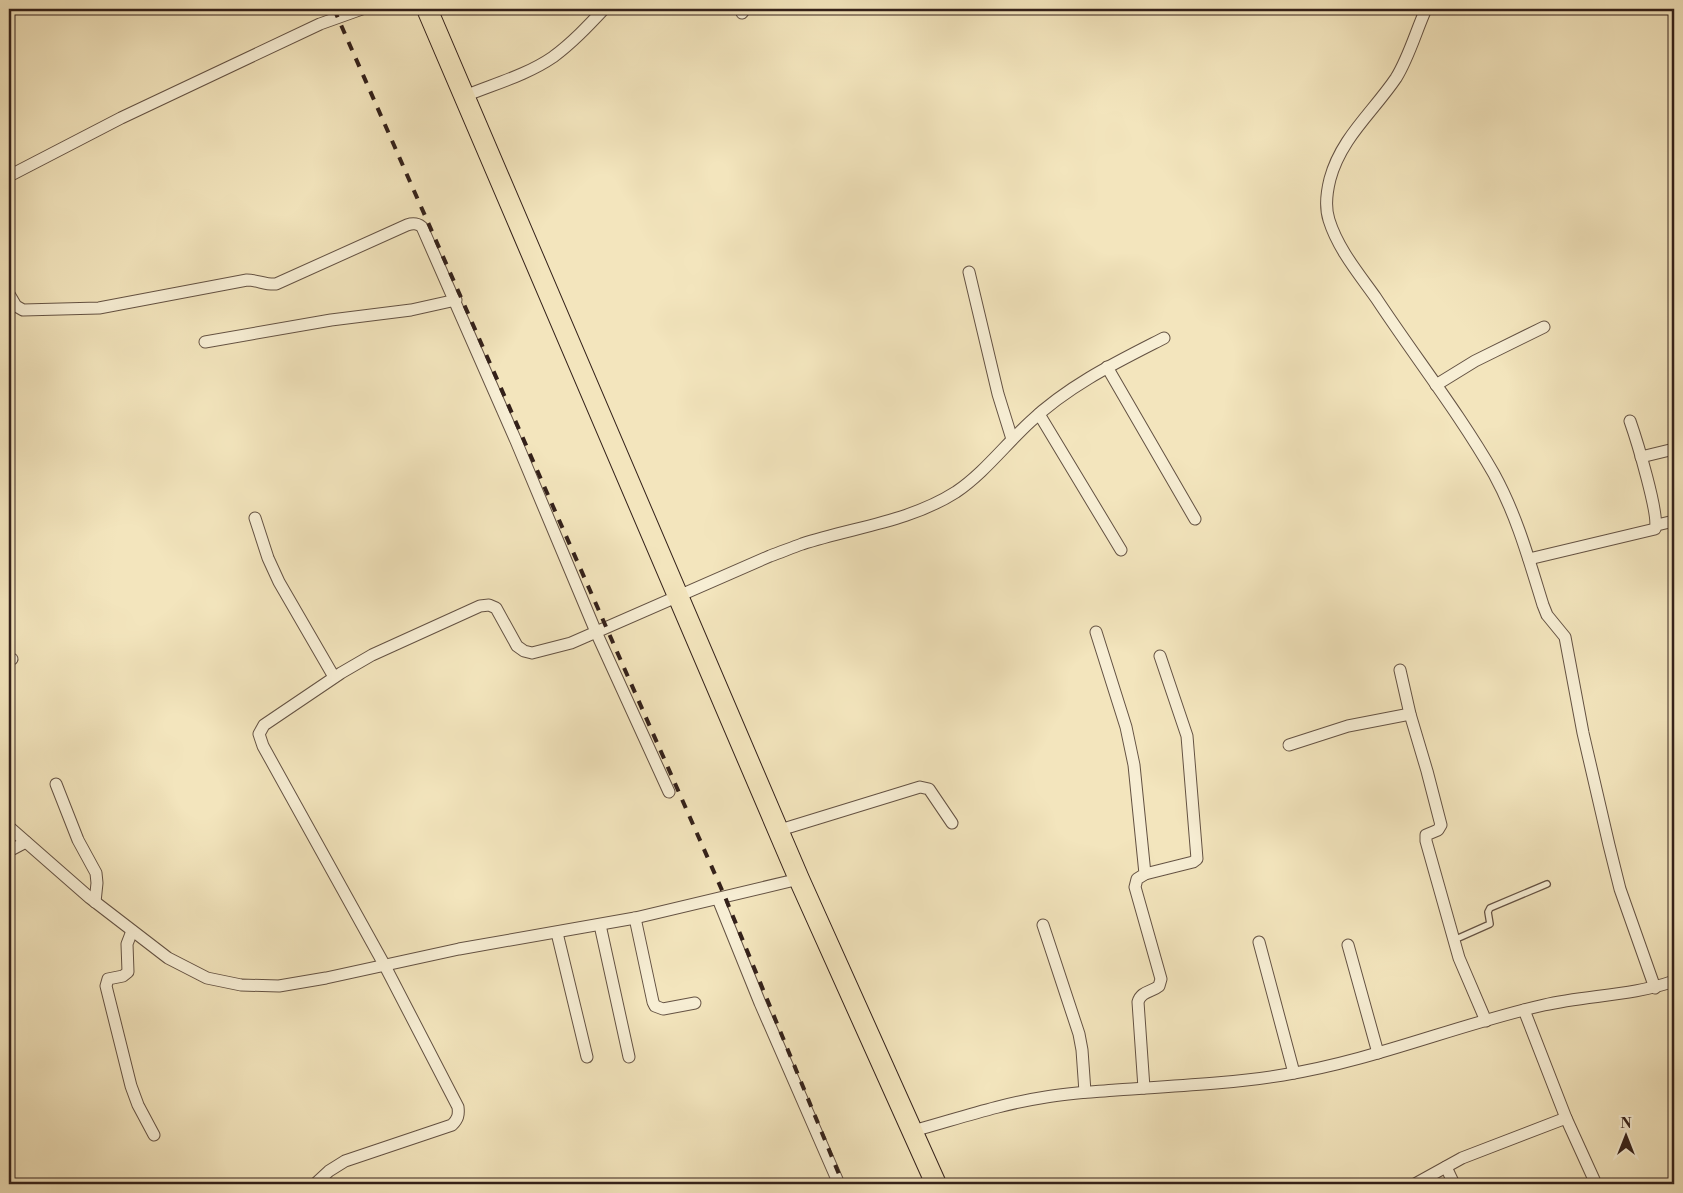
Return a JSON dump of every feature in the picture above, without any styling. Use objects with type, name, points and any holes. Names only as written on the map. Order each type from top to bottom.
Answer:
[{"type":"highway","points":[[427,9],[780,830],[799,879],[936,1184]]},
{"type":"street","points":[[9,176],[121,118],[320,24],[362,9]]},
{"type":"street","points":[[465,96],[527,71],[552,57],[571,42],[604,9]]},
{"type":"street","points":[[1426,9],[1396,77],[1350,135],[1339,155],[1330,179],[1327,210],[1334,230],[1350,260],[1436,384],[1510,503],[1547,615],[1564,637],[1583,733],[1620,889],[1656,988]]},
{"type":"street","points":[[9,294],[16,306],[23,310],[75,309],[99,308],[247,280],[260,281],[269,285],[276,284],[412,223],[422,227],[456,300],[596,632],[669,792]]},
{"type":"street","points":[[969,272],[998,394],[1012,439]]},
{"type":"street","points":[[205,342],[331,320],[410,310],[456,300]]},
{"type":"street","points":[[1436,384],[1475,361],[1544,327]]},
{"type":"street","points":[[315,1184],[329,1171],[345,1162],[452,1125],[459,1114],[458,1107],[385,966],[260,740],[260,730],[264,725],[334,677],[372,655],[480,606],[490,605],[496,608],[517,646],[524,651],[532,653],[548,650],[571,643],[679,595],[802,544],[873,526],[932,506],[978,475],[1039,414],[1070,390],[1107,367],[1164,338]]},
{"type":"street","points":[[1107,367],[1195,519]]},
{"type":"street","points":[[1039,414],[1121,550]]},
{"type":"street","points":[[1529,559],[1656,529],[1657,525],[1641,457],[1630,421]]},
{"type":"street","points":[[1641,457],[1674,449]]},
{"type":"street","points":[[255,518],[268,558],[279,582],[334,677]]},
{"type":"street","points":[[1657,525],[1674,521]]},
{"type":"street","points":[[1096,632],[1126,727],[1134,765],[1145,874]]},
{"type":"street","points":[[1144,1088],[1138,1002],[1142,994],[1159,986],[1161,979],[1135,887],[1137,879],[1145,874],[1196,861],[1198,855],[1187,736],[1160,656]]},
{"type":"street","points":[[1400,670],[1410,714],[1441,825],[1438,830],[1426,835],[1426,841],[1459,958],[1486,1021]]},
{"type":"street","points":[[1289,744],[1348,726],[1410,714]]},
{"type":"street","points":[[56,784],[78,840],[96,873],[97,883],[94,902]]},
{"type":"street","points":[[780,830],[920,787],[929,790],[952,823]]},
{"type":"street","points":[[9,827],[94,902],[168,958],[206,978],[241,985],[279,986],[326,978],[460,949],[635,918],[799,879]]},
{"type":"street","points":[[9,851],[26,842]]},
{"type":"street","points":[[718,899],[760,1003],[839,1184]]},
{"type":"street","points":[[635,918],[652,1002],[655,1006],[663,1008],[695,1003]]},
{"type":"street","points":[[600,925],[629,1057]]},
{"type":"street","points":[[1043,925],[1079,1034],[1085,1092]]},
{"type":"street","points":[[132,930],[127,944],[128,972],[123,976],[108,979],[106,986],[131,1086],[138,1105],[154,1135]]},
{"type":"street","points":[[557,933],[587,1057]]},
{"type":"street","points":[[1259,942],[1294,1073]]},
{"type":"street","points":[[1348,945],[1378,1053]]},
{"type":"street","points":[[913,1131],[1002,1106],[1047,1096],[1233,1081],[1325,1067],[1524,1010],[1570,1000],[1656,988],[1674,981]]},
{"type":"street","points":[[1524,1010],[1566,1118],[1596,1184]]},
{"type":"street","points":[[1415,1184],[1462,1158],[1566,1118]]},
{"type":"street","points":[[1446,1167],[1454,1184]]},
{"type":"lane","points":[[1454,940],[1488,926],[1491,922],[1488,912],[1490,908],[1547,884]]},
{"type":"railway","points":[[334,9],[725,897],[843,1184]]}]
